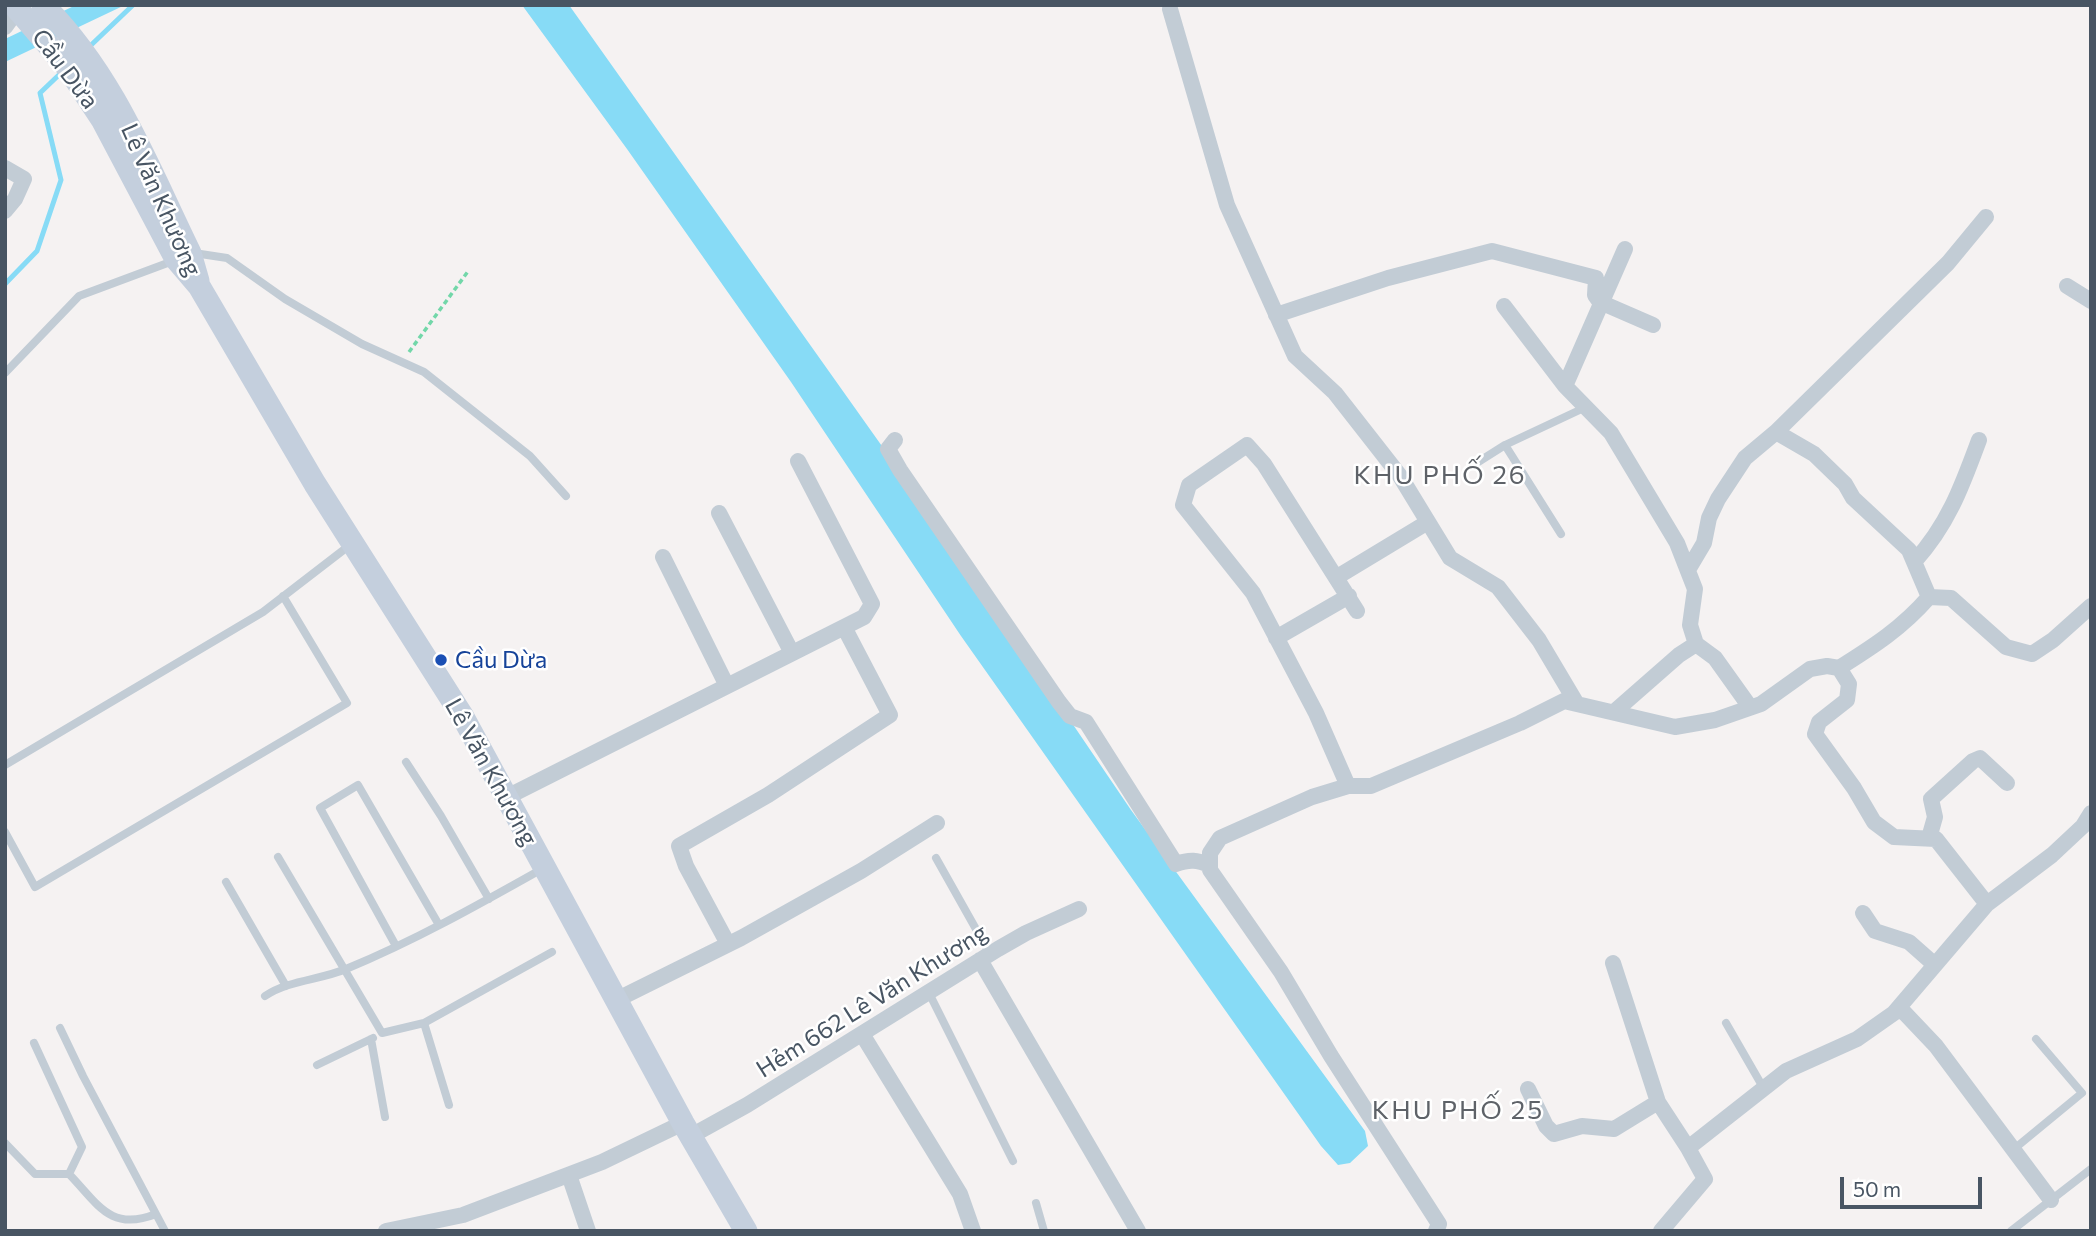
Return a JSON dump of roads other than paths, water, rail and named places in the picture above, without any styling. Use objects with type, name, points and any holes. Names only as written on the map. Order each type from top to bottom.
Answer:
[{"type":"main road","name":"Cầu Dừa","points":[[26,13],[68,68],[113,117]]},
{"type":"main road","name":"Lê Văn Khương","points":[[113,117],[183,256],[315,484],[463,717],[687,1130],[746,1231]]},
{"type":"street","points":[[1170,9],[1227,205],[1295,356],[1335,393],[1401,477],[1450,558],[1498,587],[1539,640],[1577,704]]},
{"type":"street","points":[[5,169],[24,179],[15,199],[5,211]]},
{"type":"street","points":[[1688,570],[1704,543],[1709,518],[1718,499],[1745,458],[1776,432],[1948,263],[1986,217]]},
{"type":"street","points":[[1565,386],[1625,248]]},
{"type":"street","points":[[1276,315],[1388,278],[1492,251],[1596,278],[1595,295],[1600,302],[1653,325]]},
{"type":"street","points":[[2067,286],[2091,301]]},
{"type":"street","points":[[1504,306],[1565,386],[1611,433],[1677,542],[1695,589],[1690,625],[1696,644],[1715,658],[1750,707]]},
{"type":"street","points":[[1776,432],[1814,454],[1845,484],[1853,498],[1909,550],[1929,597]]},
{"type":"street","points":[[895,440],[888,449],[900,470],[1059,702],[1070,716],[1086,722],[1176,864],[1197,860],[1210,865]]},
{"type":"street","points":[[1914,562],[1934,541],[1959,495],[1979,440]]},
{"type":"street","points":[[1348,786],[1315,713],[1253,593],[1183,505],[1189,485],[1247,445],[1265,464],[1357,611]]},
{"type":"street","points":[[506,797],[864,617],[872,604],[798,461]]},
{"type":"street","points":[[719,513],[792,653]]},
{"type":"street","points":[[1337,577],[1428,522]]},
{"type":"street","points":[[663,557],[727,686]]},
{"type":"street","points":[[1276,638],[1349,596]]},
{"type":"street","points":[[1929,597],[1951,598],[2006,647],[2032,654],[2053,640],[2091,606]]},
{"type":"street","points":[[1436,1231],[1439,1224],[1331,1056],[1281,972],[1210,870],[1210,853],[1220,838],[1312,797],[1348,786],[1371,786],[1520,723],[1564,701],[1675,727],[1715,720],[1780,692],[1810,668],[1839,668],[1908,621],[1929,597]]},
{"type":"street","points":[[728,944],[686,866],[679,846],[768,795],[890,715],[844,627]]},
{"type":"street","points":[[1614,712],[1648,681],[1696,644]]},
{"type":"street","points":[[1839,668],[1849,684],[1847,700],[1819,722],[1815,734],[1854,788],[1874,822],[1894,837],[1936,839],[1987,904]]},
{"type":"street","points":[[1929,838],[1935,817],[1931,799],[1973,761],[1980,758],[2007,783]]},
{"type":"street","points":[[1688,1148],[1786,1071],[1857,1039],[1894,1013],[1987,904],[2052,855],[2083,826],[2091,813]]},
{"type":"street","points":[[616,1000],[728,944],[861,871],[937,823]]},
{"type":"street","name":"Hẻm 662 Lê Văn Khương","points":[[386,1231],[428,1227],[463,1215],[747,1105],[985,957],[1026,933],[1079,909]]},
{"type":"street","points":[[1863,913],[1875,931],[1909,942],[1935,965]]},
{"type":"street","points":[[985,957],[1138,1231]]},
{"type":"street","points":[[1613,963],[1658,1102],[1705,1179],[1661,1231]]},
{"type":"street","points":[[1899,1007],[1936,1046],[2051,1200]]},
{"type":"street","points":[[862,1034],[960,1194],[973,1231]]},
{"type":"street","points":[[1528,1089],[1546,1126],[1554,1133],[1582,1126],[1614,1129],[1658,1102]]},
{"type":"street","points":[[569,1175],[588,1231]]},
{"type":"lane","points":[[5,373],[79,296],[183,256],[227,258],[285,299],[362,344],[424,372],[530,456],[566,496]]},
{"type":"lane","points":[[1475,464],[1505,445],[1586,407]]},
{"type":"lane","points":[[1505,445],[1561,534]]},
{"type":"lane","points":[[5,765],[263,612],[353,543]]},
{"type":"lane","points":[[5,832],[35,887],[347,703],[283,596]]},
{"type":"lane","points":[[406,762],[489,899]]},
{"type":"lane","points":[[396,946],[320,808],[358,785],[439,925]]},
{"type":"lane","points":[[278,858],[382,1033]]},
{"type":"lane","points":[[936,859],[985,957]]},
{"type":"lane","points":[[265,996],[276,988],[343,970],[396,946],[544,868]]},
{"type":"lane","points":[[226,882],[286,986]]},
{"type":"lane","points":[[317,1065],[382,1033],[424,1023],[552,952]]},
{"type":"lane","points":[[929,991],[1013,1161]]},
{"type":"lane","points":[[424,1023],[449,1105]]},
{"type":"lane","points":[[1726,1023],[1764,1089]]},
{"type":"lane","points":[[60,1028],[165,1231]]},
{"type":"lane","points":[[371,1039],[384,1117]]},
{"type":"lane","points":[[2014,1149],[2082,1093],[2036,1040]]},
{"type":"lane","points":[[34,1043],[82,1147],[69,1174]]},
{"type":"lane","points":[[5,1143],[35,1174],[69,1174],[107,1215],[127,1221],[139,1221],[156,1214]]},
{"type":"lane","points":[[2011,1231],[2091,1170]]},
{"type":"lane","points":[[1036,1203],[1044,1231]]},
{"type":"water","points":[[76,5],[125,5],[5,62],[5,39]]},
{"type":"water","points":[[522,5],[569,5],[928,511],[1131,810],[1365,1131],[1368,1146],[1350,1163],[1338,1165],[1321,1146],[961,636],[791,382]]},
{"type":"waterway","points":[[88,48],[133,5]]},
{"type":"waterway","points":[[5,284],[37,251],[61,180],[40,93],[63,71]]},
{"type":"place","name":"Cầu Dừa","points":[[441,660]]},
{"type":"district","name":"KHU PHỐ 26","points":[[1440,475]]},
{"type":"district","name":"KHU PHỐ 25","points":[[1458,1110]]}]
